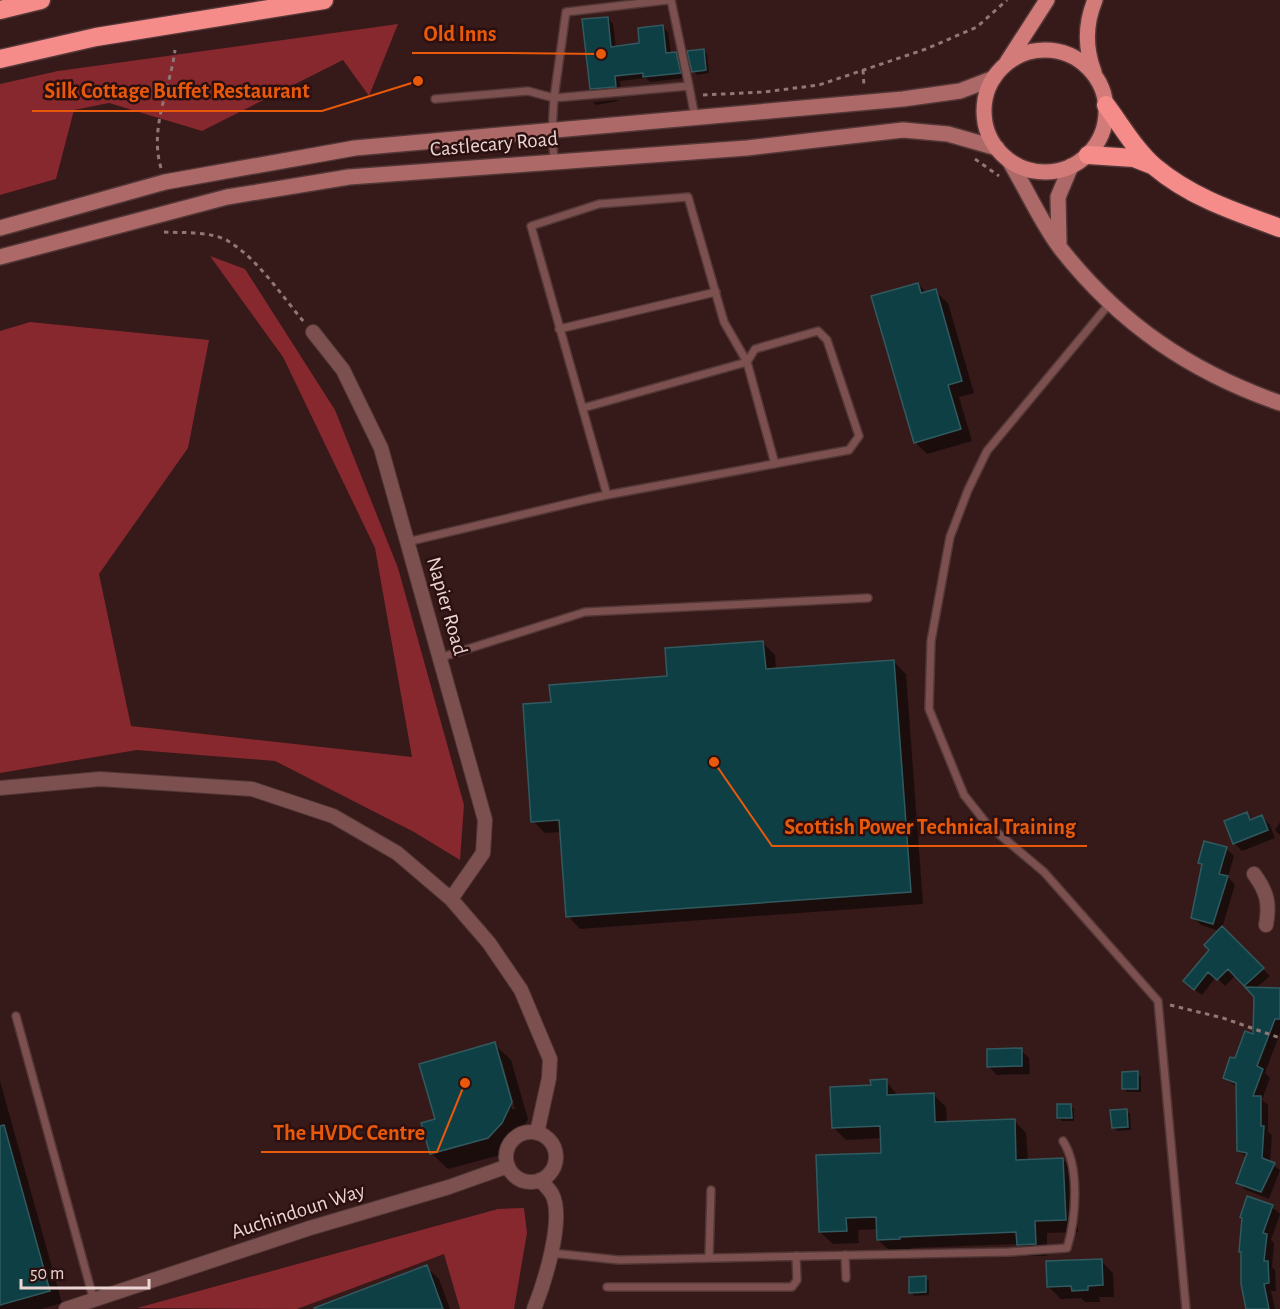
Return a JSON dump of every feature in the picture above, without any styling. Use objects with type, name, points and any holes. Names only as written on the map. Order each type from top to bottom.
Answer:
[{"type":"highway","points":[[0,10],[41,0]]},
{"type":"highway","points":[[0,59],[96,37],[324,0]]},
{"type":"highway","points":[[1106,105],[1154,166]]},
{"type":"highway","points":[[1088,155],[1134,158],[1154,166],[1209,202],[1280,228]]},
{"type":"main road","points":[[1047,0],[988,90],[984,110],[987,129],[997,148],[1010,162],[1060,248],[1110,303],[1172,354],[1220,380],[1280,403]]},
{"type":"main road","points":[[1010,162],[1026,169],[1043,172],[1071,166],[1088,155],[1098,141],[1105,124],[1106,105],[1089,58],[1087,24],[1095,0]]},
{"type":"main road","points":[[998,72],[1032,52],[1050,51],[1068,55],[1084,65],[1098,81]]},
{"type":"main road","name":"Castlecary Road","points":[[0,228],[165,182],[355,148],[865,102],[960,91],[998,72]]},
{"type":"main road","name":"Castlecary Road","points":[[0,257],[206,202],[349,177],[747,147],[903,130],[948,134],[997,148]]},
{"type":"main road","points":[[1060,248],[1058,197],[1071,166]]},
{"type":"street","name":"Napier Road","points":[[313,332],[343,370],[381,448],[485,820],[483,853],[451,899]]},
{"type":"street","points":[[0,788],[100,779],[252,789],[333,816],[397,853],[451,899],[489,943],[521,990],[550,1059],[549,1078],[537,1133]]},
{"type":"street","points":[[1254,874],[1274,892],[1266,925]]},
{"type":"street","points":[[537,1133],[550,1141],[556,1155],[552,1170],[540,1180],[525,1181],[512,1173],[508,1166],[507,1151],[515,1138],[522,1134],[537,1133]]},
{"type":"street","name":"Auchindoun Way","points":[[66,1309],[310,1228],[449,1187],[508,1166]]},
{"type":"street","points":[[534,1309],[551,1253],[555,1230],[553,1196],[540,1180]]},
{"type":"lane","points":[[554,160],[552,131],[554,98],[566,12],[670,0],[695,117]]},
{"type":"lane","points":[[435,99],[528,91],[554,98],[689,86]]},
{"type":"lane","points":[[607,495],[531,226],[599,204],[688,197],[724,322],[747,362],[775,464]]},
{"type":"lane","points":[[559,329],[716,292]]},
{"type":"lane","points":[[1110,303],[987,451],[968,490],[950,537],[936,610],[931,641],[929,709],[964,795],[987,824],[1044,872],[1158,1001],[1186,1309]]},
{"type":"lane","points":[[407,542],[607,495],[849,450],[859,436],[826,340],[818,331],[755,349],[747,362],[583,408]]},
{"type":"lane","points":[[439,658],[585,612],[868,598]]},
{"type":"lane","points":[[16,1016],[94,1301]]},
{"type":"lane","points":[[551,1253],[619,1260],[1066,1248],[1074,1224],[1072,1155],[1063,1141]]},
{"type":"lane","points":[[709,1258],[711,1190]]},
{"type":"lane","points":[[845,1255],[846,1278]]},
{"type":"lane","points":[[607,1287],[792,1287],[797,1280],[796,1256]]},
{"type":"path","points":[[692,95],[764,92],[819,85],[926,49],[977,27],[1007,0]]},
{"type":"path","points":[[165,182],[157,153],[158,123],[175,50]]},
{"type":"path","points":[[862,70],[865,102]]},
{"type":"path","points":[[964,154],[1001,178]]},
{"type":"path","points":[[161,231],[198,234],[227,240],[261,270],[313,332]]},
{"type":"path","points":[[1158,1001],[1223,1018],[1280,1038]]},
{"type":"shaded area","points":[[398,24],[369,96],[343,60],[202,131],[109,103],[74,110],[56,179],[0,195],[0,84],[58,71]]},
{"type":"shaded area","points":[[210,256],[245,269],[335,410],[398,568],[464,805],[460,860],[414,832],[275,761],[137,750],[0,773],[0,331],[30,322],[209,340],[188,448],[99,574],[131,726],[412,757],[375,548],[283,357]]},
{"type":"shaded area","points":[[524,1208],[527,1233],[514,1309],[460,1309],[444,1254],[297,1309],[137,1308],[498,1209]]},
{"type":"building","points":[[608,17],[611,47],[639,43],[638,28],[663,25],[666,53],[676,52],[681,73],[643,77],[643,73],[615,76],[616,87],[590,89],[582,19]]},
{"type":"building","points":[[704,49],[706,70],[692,72],[687,51]]},
{"type":"building","points":[[918,283],[921,293],[936,289],[962,381],[948,385],[961,429],[914,443],[871,296]]},
{"type":"building","points":[[763,641],[766,669],[894,660],[911,892],[566,917],[559,820],[531,822],[523,704],[551,702],[549,685],[667,676],[665,648]]},
{"type":"building","points":[[1247,812],[1250,820],[1262,815],[1268,830],[1233,844],[1224,821]]},
{"type":"building","points":[[1204,841],[1227,847],[1219,874],[1228,876],[1213,924],[1191,918],[1202,864],[1198,863]]},
{"type":"building","points":[[1222,926],[1264,968],[1244,986],[1228,969],[1217,980],[1208,972],[1194,990],[1183,981],[1209,950],[1204,945]]},
{"type":"building","points":[[1245,987],[1280,988],[1280,1019],[1275,1019],[1257,1066],[1263,1069],[1253,1096],[1261,1096],[1261,1126],[1264,1126],[1262,1158],[1275,1163],[1261,1192],[1236,1183],[1247,1153],[1237,1151],[1236,1083],[1223,1078],[1230,1057],[1235,1058],[1245,1031],[1253,1034],[1254,997]]},
{"type":"building","points":[[495,1042],[512,1102],[502,1123],[488,1138],[430,1154],[421,1123],[435,1119],[419,1064]]},
{"type":"building","points":[[1022,1048],[1022,1066],[987,1067],[987,1049]]},
{"type":"building","points":[[1138,1071],[1138,1089],[1122,1089],[1122,1072]]},
{"type":"building","points":[[887,1079],[887,1095],[934,1093],[935,1122],[1015,1119],[1016,1160],[1063,1158],[1066,1220],[1035,1221],[1036,1244],[1017,1245],[1016,1232],[877,1240],[876,1217],[846,1218],[847,1231],[819,1232],[816,1155],[881,1153],[880,1126],[832,1128],[830,1087],[871,1085],[870,1080]]},
{"type":"building","points":[[1057,1104],[1071,1104],[1072,1118],[1057,1118]]},
{"type":"building","points":[[1127,1109],[1128,1127],[1112,1128],[1110,1110]]},
{"type":"building","points":[[4,1125],[50,1291],[0,1305],[0,1126]]},
{"type":"building","points":[[1247,1196],[1273,1205],[1263,1233],[1267,1234],[1264,1261],[1268,1261],[1269,1283],[1264,1284],[1269,1309],[1246,1309],[1241,1284],[1241,1252],[1239,1252],[1242,1218],[1240,1217]]},
{"type":"building","points":[[1102,1259],[1103,1285],[1088,1286],[1088,1290],[1072,1291],[1071,1286],[1047,1287],[1046,1261]]},
{"type":"building","points":[[427,1265],[443,1309],[314,1308]]},
{"type":"building","points":[[926,1276],[926,1292],[909,1293],[909,1277]]},
{"type":"place","name":"Old Inns","points":[[601,54]]},
{"type":"place","name":"Silk Cottage Buffet Restaurant","points":[[418,81]]},
{"type":"place","name":"Scottish Power Technical Training","points":[[714,762]]},
{"type":"place","name":"The HVDC Centre","points":[[465,1083]]}]
